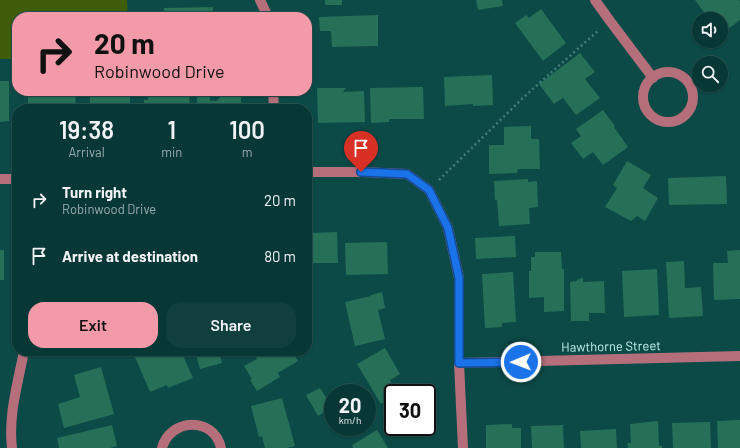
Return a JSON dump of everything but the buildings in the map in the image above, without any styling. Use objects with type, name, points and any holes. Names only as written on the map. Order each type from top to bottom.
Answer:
[{"type":"street","points":[[260,0],[266,12]]},
{"type":"street","points":[[595,0],[653,78]]},
{"type":"street","points":[[668,72],[675,73],[683,77],[688,82],[692,90],[692,105],[689,112],[683,118],[676,121],[667,122],[659,121],[651,116],[643,101],[647,84],[653,78],[668,72]]},
{"type":"street","points":[[312,172],[407,174],[429,190],[448,228],[459,278],[459,363],[463,448]]},
{"type":"street","points":[[0,179],[12,179]]},
{"type":"street","points":[[12,448],[10,435],[12,408],[23,356]]},
{"type":"street","name":"Hawthorne Street","points":[[459,363],[740,356]]},
{"type":"street","points":[[162,448],[169,434],[177,427],[187,424],[207,428],[220,444],[220,448]]},
{"type":"path","points":[[429,190],[526,94],[610,21]]},
{"type":"green space","points":[[0,0],[127,0],[128,12],[12,12],[12,59],[0,59]]},
{"type":"route","points":[[361,172],[407,174],[429,190],[448,228],[459,278],[459,363],[521,362]]}]
